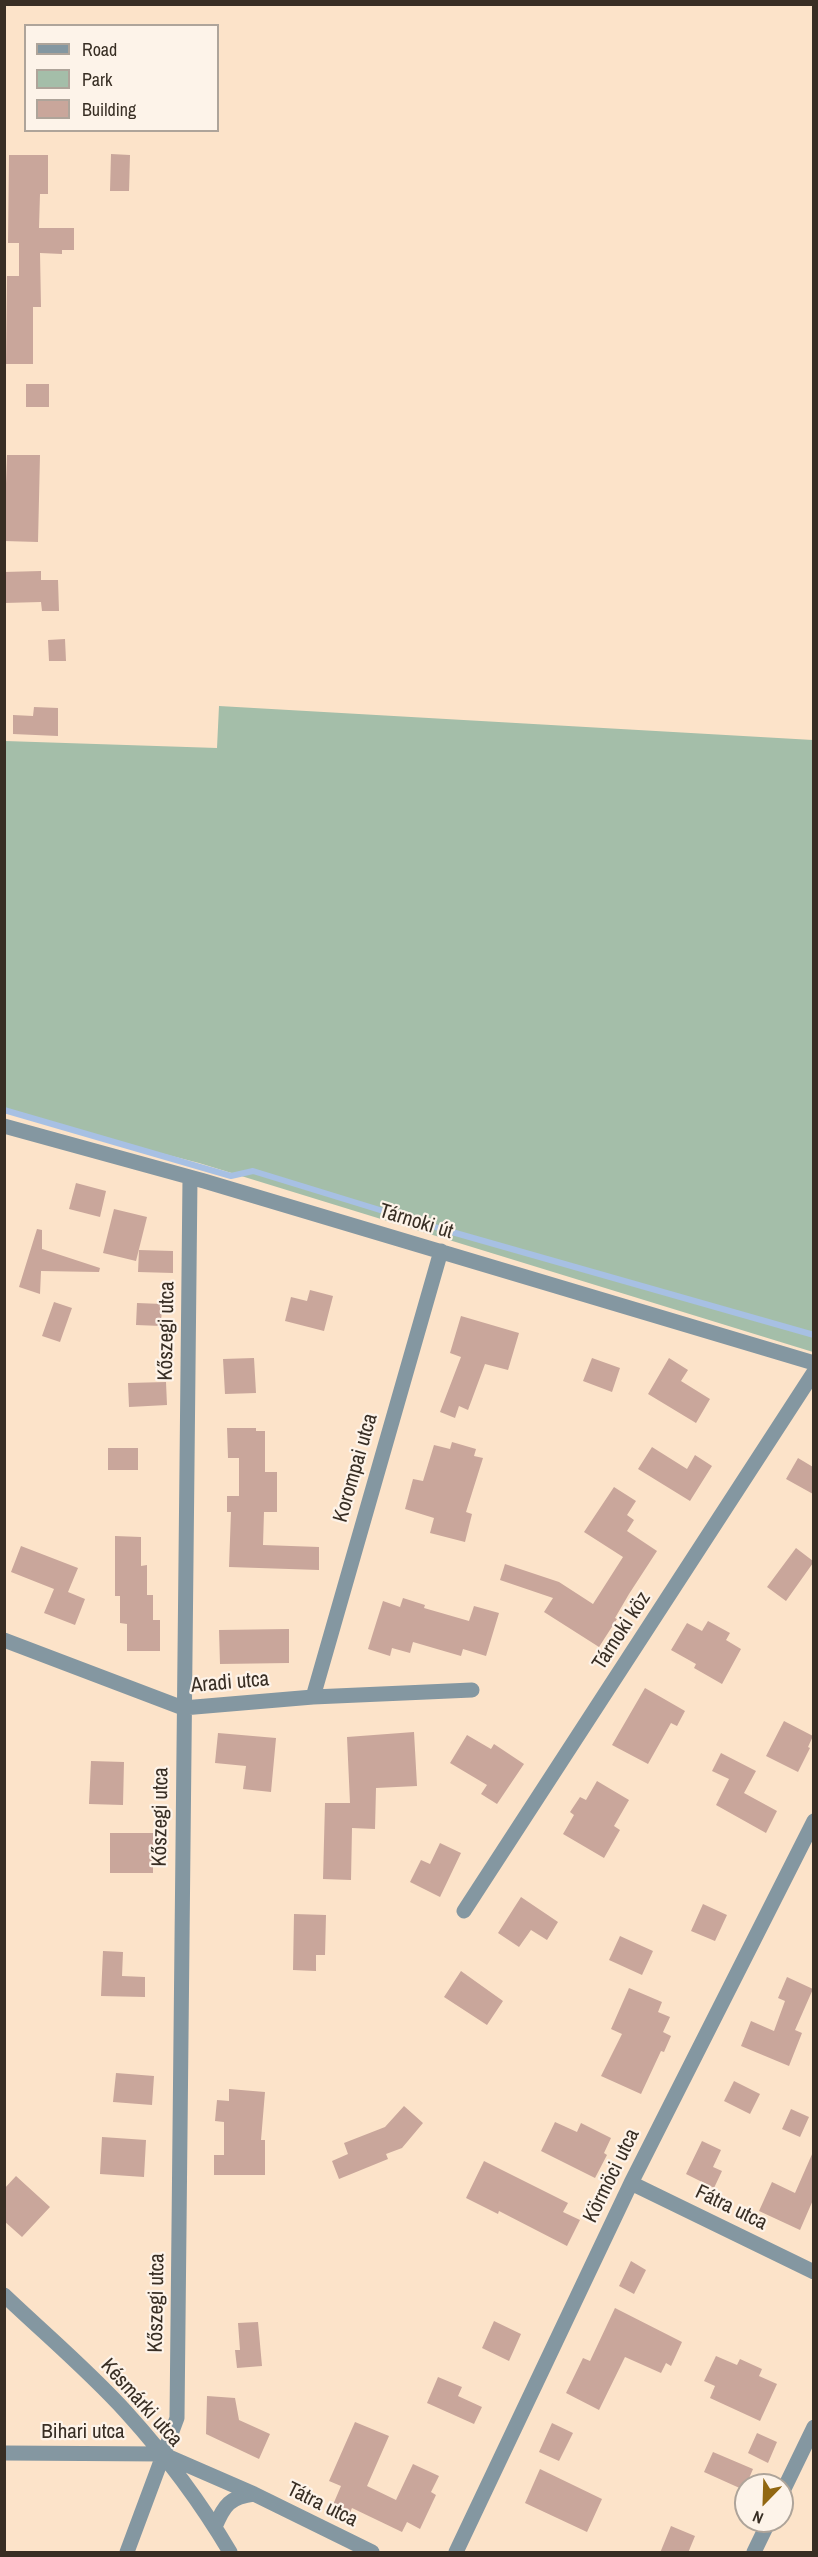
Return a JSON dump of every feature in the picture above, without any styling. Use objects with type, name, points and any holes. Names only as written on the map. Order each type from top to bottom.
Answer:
[{"type":"street","name":"Tárnoki út","points":[[4,1126],[441,1251],[813,1363]]},
{"type":"street","name":"Kőszegi utca","points":[[127,2551],[177,2418],[190,1178]]},
{"type":"street","name":"Korompai utca","points":[[313,1697],[441,1251]]},
{"type":"street","name":"Tárnoki köz","points":[[464,1911],[813,1372]]},
{"type":"street","name":"Aradi utca","points":[[4,1640],[183,1708],[313,1697],[472,1690]]},
{"type":"street","name":"Körmöci utca","points":[[456,2553],[631,2182],[813,1821]]},
{"type":"street","name":"Fátra utca","points":[[631,2182],[813,2272]]},
{"type":"street","name":"Késmárki utca","points":[[4,2295],[126,2412],[162,2454],[215,2527],[230,2553]]},
{"type":"street","points":[[791,2473],[813,2427]]},
{"type":"street","name":"Bihari utca","points":[[4,2453],[162,2454]]},
{"type":"street","name":"Tátra utca","points":[[162,2454],[254,2494],[372,2553]]},
{"type":"street","name":"Tátra utca","points":[[215,2527],[222,2510],[236,2496],[254,2494]]},
{"type":"street","points":[[754,2553],[763,2533]]},
{"type":"green space","points":[[219,706],[813,740],[813,1352],[199,1163],[5,1113],[5,741],[217,748]]},
{"type":"building","points":[[111,154],[130,155],[129,191],[110,191]]},
{"type":"building","points":[[9,155],[48,155],[48,194],[40,194],[39,228],[74,228],[74,250],[62,250],[62,254],[40,253],[41,307],[33,307],[33,364],[6,364],[7,276],[19,276],[19,243],[8,243]]},
{"type":"building","points":[[26,384],[49,384],[49,407],[26,407]]},
{"type":"building","points":[[7,455],[40,455],[38,542],[4,541]]},
{"type":"building","points":[[41,571],[41,580],[58,580],[59,611],[42,611],[41,602],[4,603],[4,572]]},
{"type":"building","points":[[65,639],[66,661],[49,661],[48,640]]},
{"type":"building","points":[[34,707],[58,708],[58,736],[13,734],[13,715],[33,716]]},
{"type":"building","points":[[76,1183],[106,1191],[100,1217],[69,1209]]},
{"type":"building","points":[[114,1209],[147,1217],[136,1261],[103,1253]]},
{"type":"building","points":[[37,1229],[42,1230],[42,1249],[100,1268],[99,1272],[41,1271],[40,1294],[19,1287]]},
{"type":"building","points":[[139,1250],[173,1251],[173,1273],[138,1272]]},
{"type":"building","points":[[310,1290],[333,1296],[324,1331],[285,1321],[291,1297],[307,1301]]},
{"type":"building","points":[[54,1302],[72,1308],[60,1342],[42,1336]]},
{"type":"building","points":[[137,1303],[162,1304],[161,1326],[136,1325]]},
{"type":"building","points":[[461,1316],[519,1333],[508,1370],[485,1364],[468,1410],[459,1406],[455,1418],[440,1412],[461,1357],[450,1353]]},
{"type":"building","points":[[254,1358],[256,1393],[225,1394],[223,1359]]},
{"type":"building","points":[[592,1358],[620,1368],[612,1392],[583,1381]]},
{"type":"building","points":[[669,1358],[688,1370],[681,1381],[710,1399],[696,1423],[648,1394]]},
{"type":"building","points":[[166,1382],[167,1405],[129,1407],[128,1383]]},
{"type":"building","points":[[227,1428],[256,1428],[256,1431],[265,1431],[265,1472],[277,1472],[277,1512],[264,1512],[263,1545],[319,1547],[319,1570],[229,1567],[231,1512],[227,1512],[227,1496],[239,1496],[239,1458],[228,1458]]},
{"type":"building","points":[[452,1442],[476,1449],[474,1456],[483,1458],[466,1512],[472,1514],[465,1542],[430,1533],[434,1518],[405,1509],[413,1479],[423,1481],[434,1445],[450,1449]]},
{"type":"building","points":[[652,1447],[687,1469],[695,1455],[712,1466],[690,1501],[638,1469]]},
{"type":"building","points":[[108,1448],[138,1448],[138,1470],[108,1470]]},
{"type":"building","points":[[798,1458],[813,1467],[813,1494],[786,1479]]},
{"type":"building","points":[[614,1487],[636,1501],[627,1515],[634,1520],[627,1531],[657,1551],[599,1647],[544,1612],[553,1598],[500,1580],[505,1564],[559,1582],[593,1604],[623,1557],[584,1532]]},
{"type":"building","points":[[115,1536],[141,1537],[141,1566],[147,1565],[147,1595],[153,1595],[153,1620],[160,1620],[160,1651],[127,1651],[127,1624],[120,1623],[120,1596],[115,1596]]},
{"type":"building","points":[[21,1546],[78,1568],[68,1592],[85,1599],[75,1625],[44,1613],[54,1589],[11,1572]]},
{"type":"building","points":[[796,1548],[813,1563],[786,1601],[767,1587]]},
{"type":"building","points":[[403,1598],[425,1605],[424,1608],[469,1621],[474,1606],[499,1613],[486,1656],[463,1649],[461,1656],[413,1642],[410,1653],[392,1648],[390,1656],[368,1649],[383,1601],[400,1607]]},
{"type":"building","points":[[708,1621],[730,1633],[726,1640],[741,1649],[722,1684],[694,1668],[696,1664],[671,1650],[687,1623],[702,1631]]},
{"type":"building","points":[[289,1629],[289,1663],[220,1664],[219,1630]]},
{"type":"building","points":[[645,1688],[685,1711],[677,1726],[671,1723],[648,1764],[612,1745]]},
{"type":"building","points":[[784,1721],[813,1736],[808,1747],[810,1748],[798,1772],[766,1756]]},
{"type":"building","points":[[414,1732],[417,1786],[376,1788],[375,1829],[352,1828],[351,1880],[323,1879],[325,1803],[350,1803],[347,1737]]},
{"type":"building","points":[[218,1733],[276,1738],[271,1792],[243,1789],[246,1766],[215,1763]]},
{"type":"building","points":[[467,1735],[491,1749],[494,1744],[524,1764],[497,1804],[481,1794],[487,1785],[450,1763]]},
{"type":"building","points":[[721,1753],[756,1771],[744,1793],[777,1811],[766,1833],[716,1805],[729,1779],[712,1771]]},
{"type":"building","points":[[91,1761],[124,1762],[123,1805],[89,1804]]},
{"type":"building","points":[[597,1781],[629,1800],[614,1826],[620,1830],[604,1858],[563,1834],[574,1815],[570,1812],[580,1797],[586,1800]]},
{"type":"building","points":[[110,1833],[153,1833],[153,1873],[110,1873]]},
{"type":"building","points":[[440,1843],[461,1853],[440,1897],[410,1882],[421,1860],[430,1864]]},
{"type":"building","points":[[521,1897],[558,1922],[547,1940],[531,1930],[519,1947],[498,1933]]},
{"type":"building","points":[[703,1904],[727,1915],[715,1941],[691,1931]]},
{"type":"building","points":[[294,1914],[326,1915],[325,1955],[316,1955],[316,1971],[293,1970]]},
{"type":"building","points":[[620,1936],[653,1951],[642,1975],[609,1960]]},
{"type":"building","points":[[103,1951],[123,1952],[122,1976],[145,1977],[145,1997],[101,1996]]},
{"type":"building","points":[[461,1971],[503,2001],[487,2025],[444,1997]]},
{"type":"building","points":[[787,1977],[813,1989],[795,2030],[802,2033],[789,2066],[741,2046],[751,2021],[774,2031],[785,2001],[778,1998]]},
{"type":"building","points":[[629,1988],[662,2002],[658,2012],[670,2017],[663,2032],[671,2036],[664,2052],[661,2051],[641,2094],[601,2076],[622,2034],[611,2029]]},
{"type":"building","points":[[116,2073],[154,2076],[152,2105],[113,2102]]},
{"type":"building","points":[[734,2081],[760,2094],[750,2114],[724,2101]]},
{"type":"building","points":[[229,2089],[265,2092],[261,2140],[265,2140],[265,2175],[214,2175],[214,2155],[224,2155],[224,2122],[215,2121],[217,2100],[229,2101]]},
{"type":"building","points":[[404,2106],[423,2123],[402,2148],[386,2154],[388,2159],[339,2179],[332,2161],[348,2154],[344,2143],[385,2127]]},
{"type":"building","points":[[791,2109],[809,2117],[800,2137],[782,2129]]},
{"type":"building","points":[[555,2122],[577,2132],[581,2123],[611,2138],[604,2153],[607,2155],[595,2178],[541,2151]]},
{"type":"building","points":[[102,2137],[146,2140],[144,2177],[100,2174]]},
{"type":"building","points":[[702,2141],[721,2150],[713,2167],[722,2171],[714,2188],[686,2174]]},
{"type":"building","points":[[813,2152],[813,2200],[800,2230],[759,2211],[772,2182],[795,2193]]},
{"type":"building","points":[[484,2161],[568,2203],[563,2212],[580,2220],[567,2246],[499,2211],[498,2214],[466,2198]]},
{"type":"building","points":[[16,2176],[50,2207],[22,2237],[4,2221],[4,2189]]},
{"type":"building","points":[[631,2261],[646,2270],[634,2294],[619,2286]]},
{"type":"building","points":[[615,2308],[682,2342],[671,2366],[666,2363],[661,2373],[625,2357],[599,2410],[566,2393],[583,2358],[590,2361]]},
{"type":"building","points":[[494,2321],[521,2334],[509,2361],[482,2348]]},
{"type":"building","points":[[258,2322],[262,2366],[237,2368],[235,2350],[240,2350],[238,2323]]},
{"type":"building","points":[[716,2356],[737,2365],[740,2359],[762,2369],[759,2376],[777,2384],[760,2421],[710,2398],[715,2386],[704,2381]]},
{"type":"building","points":[[438,2377],[462,2387],[458,2396],[482,2407],[474,2424],[427,2403]]},
{"type":"building","points":[[207,2396],[235,2398],[239,2420],[270,2434],[259,2459],[206,2434]]},
{"type":"building","points":[[355,2422],[389,2436],[367,2486],[396,2500],[413,2464],[439,2476],[431,2492],[436,2495],[420,2529],[407,2522],[402,2532],[352,2508],[349,2515],[332,2507],[341,2486],[329,2481]]},
{"type":"building","points":[[552,2423],[573,2433],[559,2461],[539,2452]]},
{"type":"building","points":[[757,2433],[777,2442],[768,2463],[748,2453]]},
{"type":"building","points":[[713,2452],[753,2469],[751,2473],[734,2473],[734,2486],[704,2472]]},
{"type":"building","points":[[540,2469],[602,2499],[587,2532],[525,2503]]},
{"type":"building","points":[[671,2526],[695,2536],[688,2553],[660,2553]]},
{"type":"waterway","points":[[4,1110],[231,1176],[253,1171],[445,1230]]},
{"type":"waterway","points":[[452,1232],[814,1335]]}]
